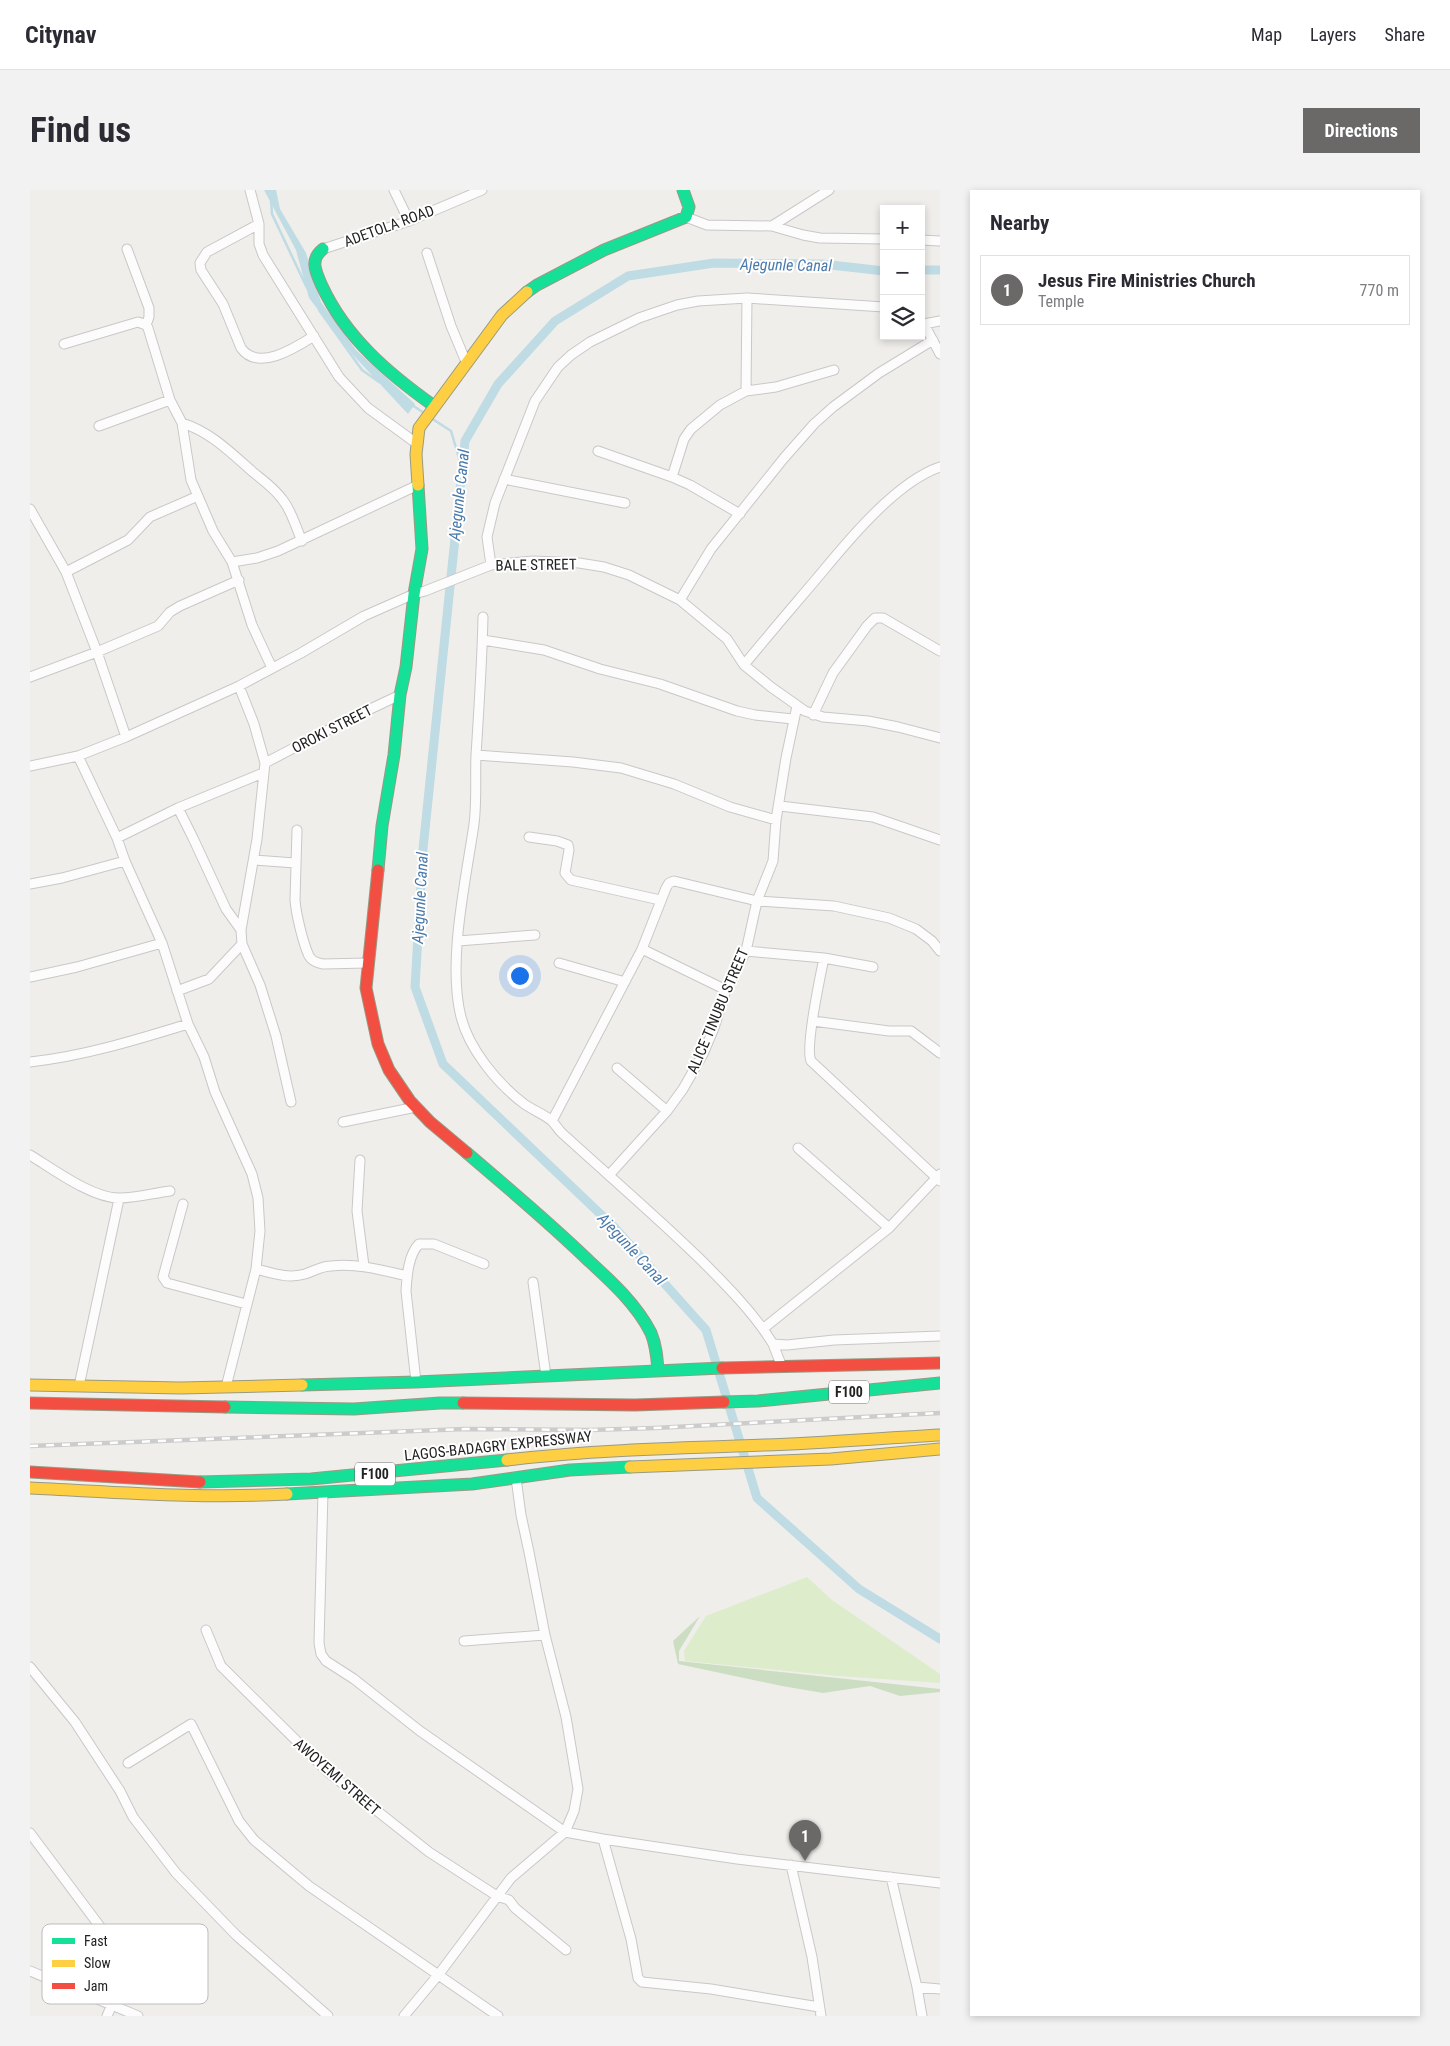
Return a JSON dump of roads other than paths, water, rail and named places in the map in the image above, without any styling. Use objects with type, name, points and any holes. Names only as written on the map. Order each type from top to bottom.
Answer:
[{"type":"main road","points":[[658,1370],[655,1346],[649,1330],[619,1289],[572,1243],[416,1108],[403,1093],[388,1068],[379,1047],[366,988],[382,826],[394,755],[400,695],[420,592],[422,550],[416,443],[419,428],[502,314],[536,286],[621,242],[686,217],[690,211],[683,190]]},
{"type":"main road","points":[[323,249],[316,254],[313,260],[326,296],[336,314],[365,349],[431,410]]},
{"type":"main road","points":[[30,1385],[226,1387],[416,1382],[640,1373],[658,1370],[940,1363]]},
{"type":"main road","name":"LAGOS-BADAGRY EXPRESSWAY","points":[[30,1403],[354,1409],[440,1403],[635,1405],[758,1401],[940,1383]]},
{"type":"main road","name":"LAGOS-BADAGRY EXPRESSWAY","points":[[30,1472],[188,1482],[312,1479],[445,1467],[577,1452],[719,1445],[765,1445],[940,1434]]},
{"type":"main road","points":[[30,1488],[179,1495],[249,1496],[472,1484],[570,1470],[832,1459],[940,1449]]},
{"type":"street","points":[[250,190],[259,224],[259,244],[263,255],[340,377],[368,408],[416,443]]},
{"type":"street","points":[[394,190],[409,221]]},
{"type":"street","name":"ADETOLA ROAD","points":[[323,249],[409,221],[482,190]]},
{"type":"street","points":[[772,226],[829,190]]},
{"type":"street","points":[[686,217],[707,225],[772,226],[820,238],[880,239]]},
{"type":"street","points":[[259,224],[207,252],[200,263],[201,270],[223,304],[246,355],[256,359],[288,352],[314,336]]},
{"type":"street","points":[[925,240],[940,241]]},
{"type":"street","points":[[127,249],[149,308],[149,317],[146,325],[170,400],[182,423],[186,459],[198,496],[213,531],[232,562],[252,625],[272,668]]},
{"type":"street","points":[[427,253],[451,326],[466,362]]},
{"type":"street","points":[[746,391],[747,298]]},
{"type":"street","points":[[491,565],[488,537],[495,503],[536,401],[558,367],[590,342],[639,318],[698,301],[747,298],[880,307]]},
{"type":"street","points":[[925,323],[940,321]]},
{"type":"street","points":[[64,344],[138,322],[146,325]]},
{"type":"street","points":[[925,326],[940,354]]},
{"type":"street","points":[[680,600],[711,549],[784,458],[833,407],[879,373],[933,340]]},
{"type":"street","points":[[672,477],[681,445],[691,429],[720,405],[746,391],[776,387],[834,370]]},
{"type":"street","points":[[99,426],[170,400]]},
{"type":"street","points":[[182,423],[198,428],[217,440],[274,490],[289,510],[302,541]]},
{"type":"street","points":[[598,451],[672,477],[690,485],[740,514]]},
{"type":"street","points":[[744,665],[792,605],[844,546],[905,487],[940,467]]},
{"type":"street","points":[[504,479],[625,503]]},
{"type":"street","points":[[232,562],[257,558],[302,541],[418,485]]},
{"type":"street","points":[[66,572],[128,540],[150,517],[198,496]]},
{"type":"street","points":[[30,509],[66,572],[97,652],[126,737]]},
{"type":"street","name":"BALE STREET","points":[[30,766],[78,756],[126,737],[239,686],[364,616],[481,568],[491,565],[557,562],[604,567],[629,575],[680,600],[726,639],[744,665],[797,706],[813,714],[868,721],[940,738]]},
{"type":"street","points":[[30,677],[97,652],[158,626],[170,612],[180,606],[239,580]]},
{"type":"street","points":[[483,617],[474,823],[466,868],[458,941],[457,994],[464,1028],[480,1056],[503,1084],[523,1103],[552,1121],[561,1132],[610,1174],[715,1274],[764,1328],[782,1367]]},
{"type":"street","points":[[813,714],[833,673],[867,626],[875,618],[883,618],[940,651]]},
{"type":"street","points":[[483,640],[544,650],[600,669],[660,684],[755,716],[793,719]]},
{"type":"street","points":[[239,686],[254,724],[265,763],[260,820],[241,930],[242,944],[260,985],[276,1036],[291,1102]]},
{"type":"street","name":"OROKI STREET","points":[[265,763],[349,719],[400,695]]},
{"type":"street","name":"ALICE TINUBU STREET","points":[[610,1174],[667,1111],[683,1089],[703,1054],[714,1028],[726,990],[746,951],[757,901],[773,861],[776,820],[780,806],[793,719],[797,706]]},
{"type":"street","points":[[476,755],[573,762],[621,768],[674,784],[730,807],[776,820]]},
{"type":"street","points":[[78,756],[117,838],[125,861],[162,943],[188,1024],[204,1057],[215,1092],[252,1174],[258,1198],[260,1231],[256,1269],[226,1387]]},
{"type":"street","points":[[117,838],[178,808],[263,773]]},
{"type":"street","points":[[780,806],[873,817],[940,840]]},
{"type":"street","points":[[178,808],[194,838],[226,909],[241,930]]},
{"type":"street","points":[[297,830],[295,863],[296,910],[310,957],[323,964],[367,963]]},
{"type":"street","points":[[529,837],[557,840],[568,845],[569,850],[565,873],[571,880],[660,900]]},
{"type":"street","points":[[254,860],[295,863]]},
{"type":"street","points":[[30,884],[62,878],[125,861]]},
{"type":"street","points":[[552,1121],[642,949],[660,900],[669,883],[678,880],[757,901],[834,906],[889,918],[916,929],[932,941],[940,951]]},
{"type":"street","points":[[458,941],[535,935]]},
{"type":"street","points":[[30,978],[162,943]]},
{"type":"street","points":[[177,991],[209,979],[242,944]]},
{"type":"street","points":[[642,949],[726,990]]},
{"type":"street","points":[[746,951],[824,958],[873,967]]},
{"type":"street","points":[[764,1328],[889,1228],[939,1177],[811,1062],[809,1056],[824,958]]},
{"type":"street","points":[[559,963],[625,982]]},
{"type":"street","points":[[814,1021],[889,1031],[911,1031],[940,1053]]},
{"type":"street","points":[[30,1062],[108,1048],[188,1024]]},
{"type":"street","points":[[617,1068],[667,1111]]},
{"type":"street","points":[[343,1122],[416,1108]]},
{"type":"street","points":[[798,1148],[889,1228]]},
{"type":"street","points":[[30,1155],[83,1186],[119,1199],[170,1191]]},
{"type":"street","points":[[360,1160],[357,1212],[364,1266]]},
{"type":"street","points":[[79,1386],[119,1199]]},
{"type":"street","points":[[183,1204],[164,1280],[167,1283],[246,1304]]},
{"type":"street","points":[[416,1382],[406,1305],[407,1276],[415,1248],[419,1244],[434,1244],[484,1264]]},
{"type":"street","points":[[256,1269],[281,1276],[292,1276],[330,1266],[364,1266],[407,1276]]},
{"type":"street","points":[[534,1282],[546,1376]]},
{"type":"street","points":[[773,1344],[787,1345],[834,1340],[940,1336]]},
{"type":"street","points":[[404,2016],[439,1974],[497,1896],[522,1868],[565,1832],[574,1811],[578,1789],[566,1717],[545,1634],[522,1520],[516,1478]]},
{"type":"street","points":[[323,1492],[319,1643],[321,1654],[326,1661],[354,1679],[428,1736],[565,1832],[791,1865],[940,1883]]},
{"type":"street","name":"AWOYEMI STREET","points":[[206,1630],[221,1666],[328,1772],[429,1852],[497,1896],[509,1900],[515,1908],[566,1950]]},
{"type":"street","points":[[464,1641],[545,1634]]},
{"type":"street","points":[[30,1667],[75,1722],[120,1792],[133,1817],[176,1873],[236,1935],[328,2016]]},
{"type":"street","points":[[128,1763],[192,1724],[239,1821],[254,1840],[309,1886],[498,2016]]},
{"type":"street","points":[[30,1834],[98,1924]]},
{"type":"street","points":[[603,1839],[632,1939],[638,1978],[642,1982],[712,1988],[820,2012],[812,1957],[791,1865]]},
{"type":"street","points":[[890,1877],[917,1987],[922,2016]]},
{"type":"street","points":[[30,1971],[42,1976]]},
{"type":"street","points":[[917,1987],[940,1989]]},
{"type":"street","points":[[107,2016],[111,2005],[138,2016]]},
{"type":"water","points":[[264,190],[276,190],[280,209],[306,253],[321,302],[356,350],[415,404],[408,414],[354,356],[309,298],[296,250]]},
{"type":"waterway","points":[[271,201],[272,214],[307,288]]},
{"type":"waterway","name":"Ajegunle Canal","points":[[880,271],[822,264],[714,263],[628,276],[555,321],[498,384],[465,441],[423,849],[415,987],[443,1064],[614,1227],[706,1330],[757,1498],[859,1589],[940,1639]]},
{"type":"waterway","name":"Ajegunle Canal","points":[[925,270],[940,270]]},
{"type":"waterway","points":[[319,310],[362,370],[379,382]]},
{"type":"waterway","points":[[412,405],[424,413]]},
{"type":"waterway","points":[[431,418],[451,431],[462,468]]},
{"type":"railway","points":[[30,1446],[465,1429],[591,1430],[655,1428],[940,1413]]},
{"type":"place","name":"Jesus Fire Ministries Church","points":[[805,1861]]}]
